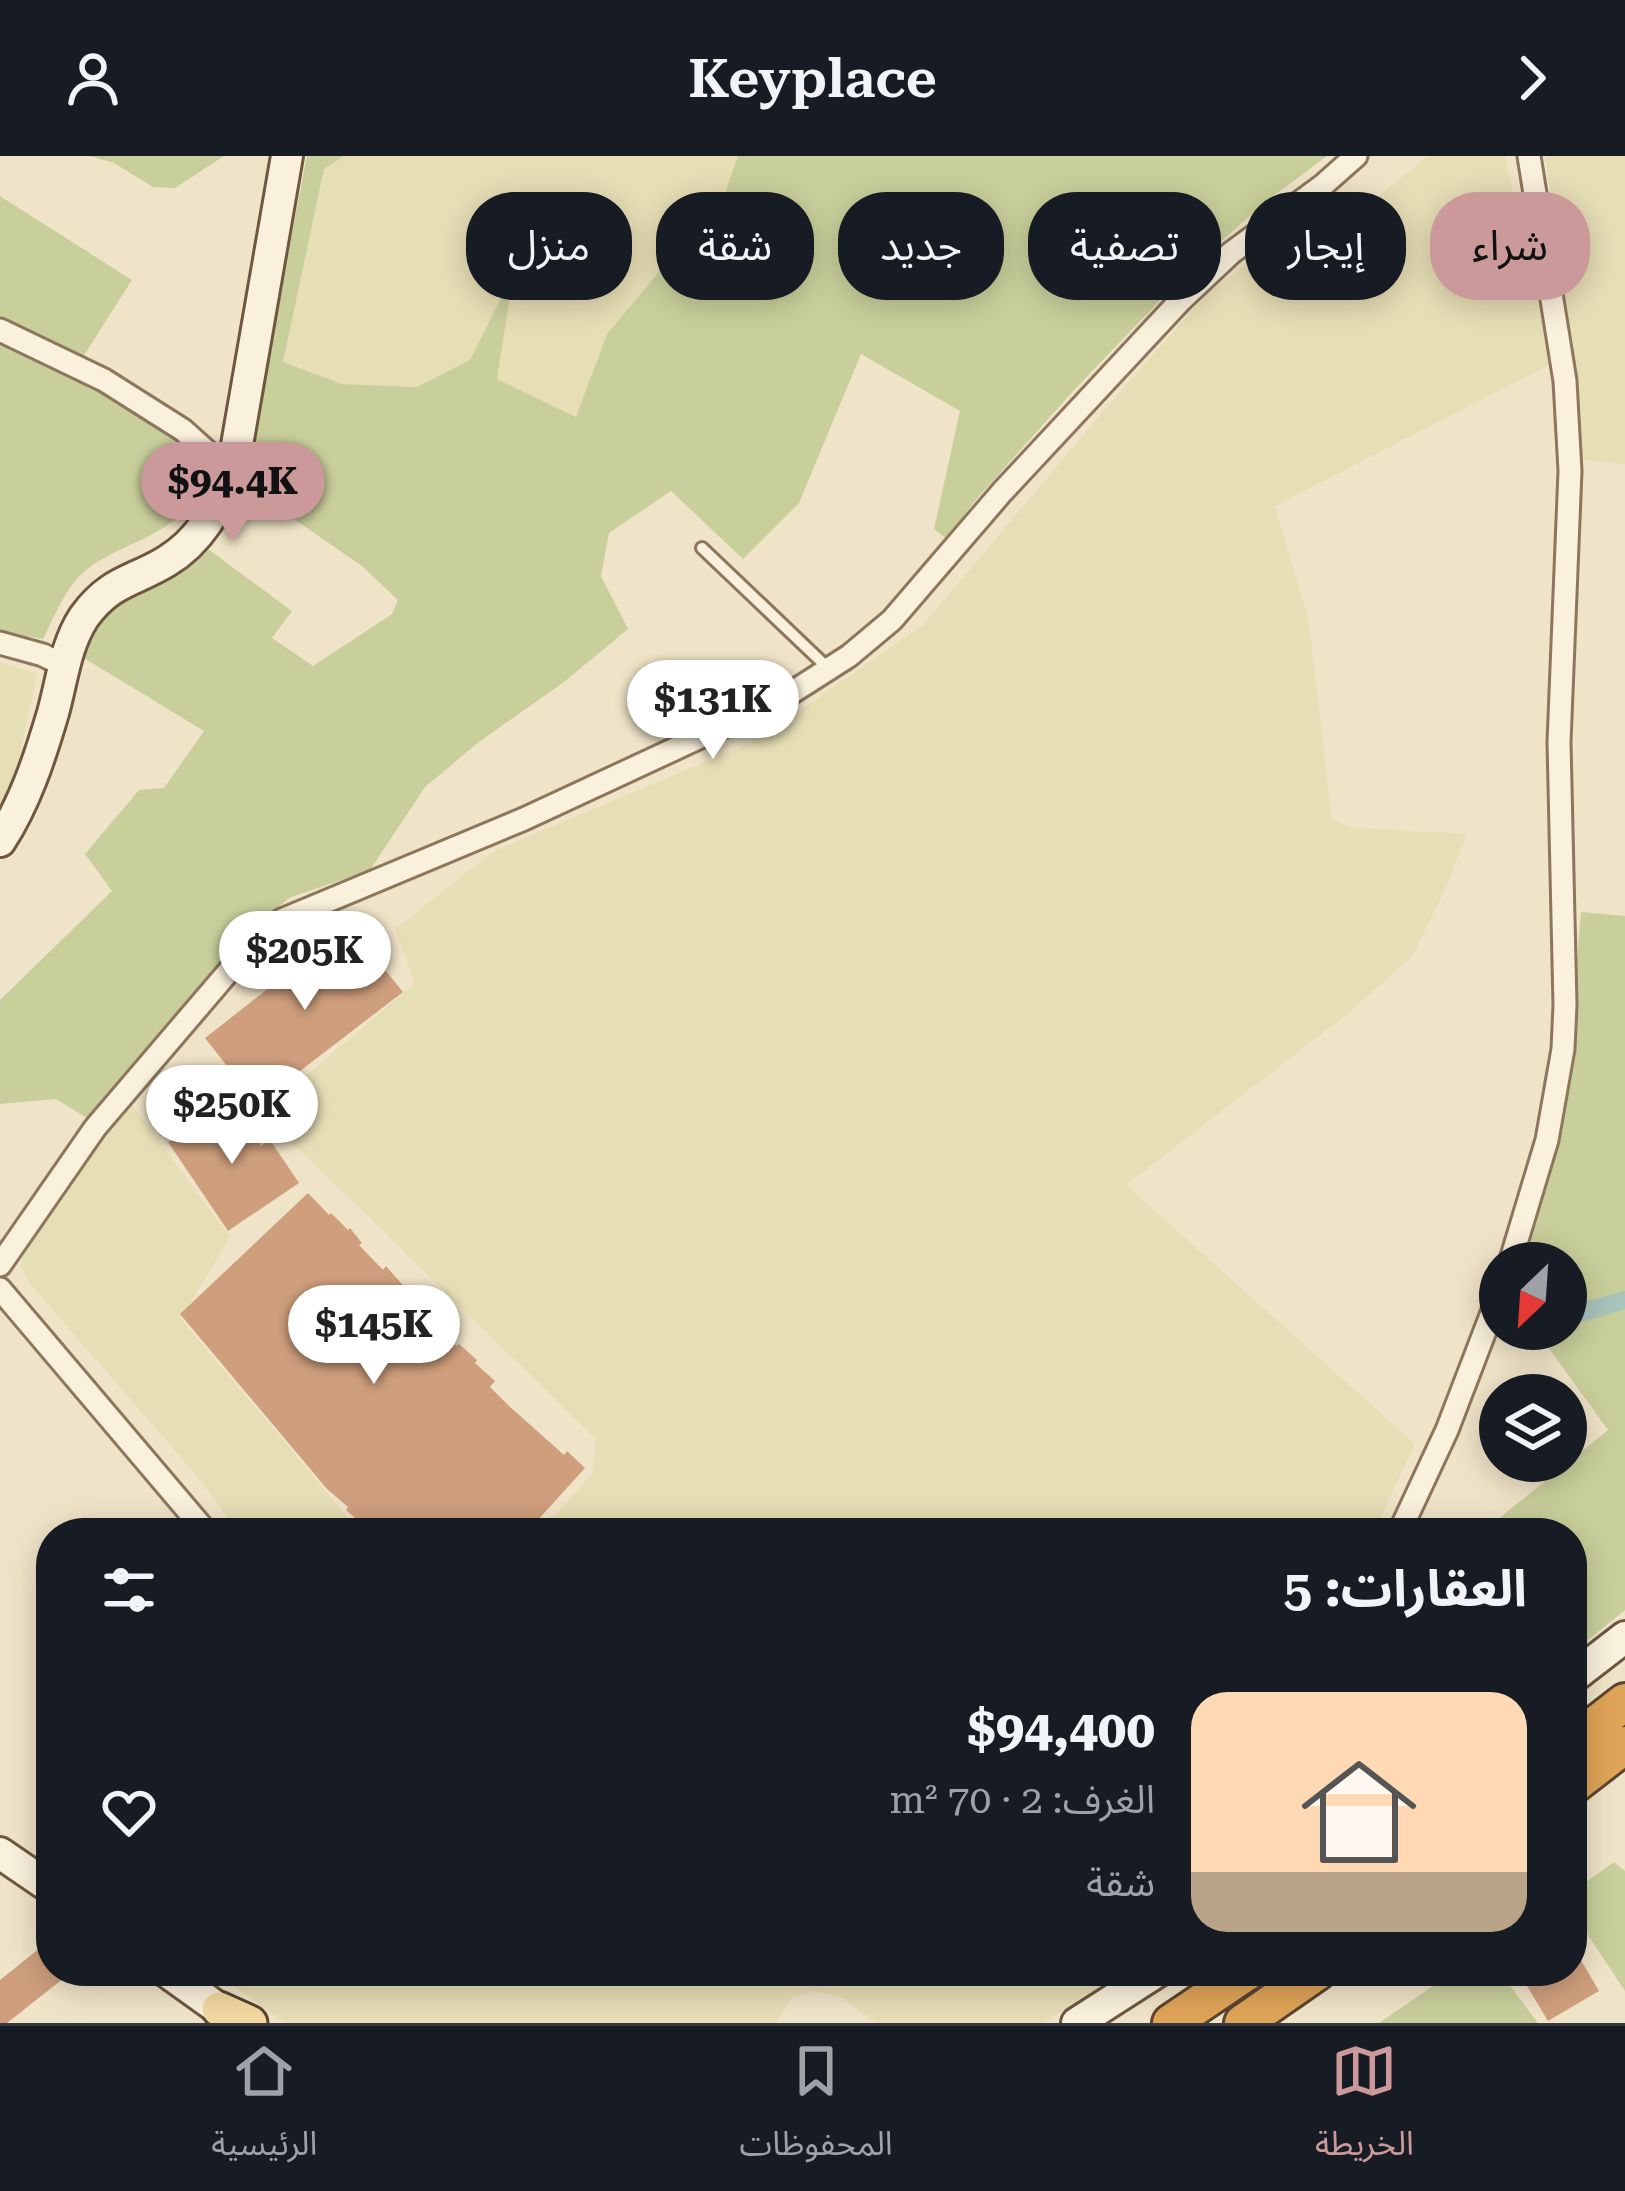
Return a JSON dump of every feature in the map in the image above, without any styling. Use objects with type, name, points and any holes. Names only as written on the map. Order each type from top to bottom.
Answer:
[{"type":"highway","points":[[1587,1731],[1625,1702]]},
{"type":"highway","points":[[1587,1774],[1625,1745]]},
{"type":"highway","points":[[1171,2023],[1225,1986]]},
{"type":"highway","points":[[1243,2023],[1296,1986]]},
{"type":"main road","points":[[0,841],[26,791],[54,711],[63,665],[82,620],[125,579],[166,562],[195,538],[216,511],[232,474],[287,156]]},
{"type":"main road","points":[[1587,1666],[1625,1636]]},
{"type":"main road","points":[[0,1853],[36,1878]]},
{"type":"main road","points":[[186,1986],[225,2016],[250,2023]]},
{"type":"main road","points":[[1077,2023],[1135,1986]]},
{"type":"street","points":[[0,1265],[95,1128],[261,936],[282,920],[587,790],[780,700],[849,656],[892,620],[1002,492],[1180,301],[1231,253],[1356,156]]},
{"type":"street","points":[[1516,1242],[1547,1140],[1563,1049],[1565,1005],[1559,742],[1570,471],[1565,381],[1529,156]]},
{"type":"street","points":[[0,330],[124,392],[183,430],[232,474]]},
{"type":"street","points":[[0,644],[63,665]]},
{"type":"street","points":[[0,1289],[194,1518]]},
{"type":"street","points":[[1407,1518],[1479,1348]]},
{"type":"lane","points":[[702,548],[829,669]]},
{"type":"shaded area","points":[[344,156],[738,156],[725,192],[656,192],[656,276],[607,334],[577,417],[497,379],[509,300],[632,300],[632,192],[466,192],[466,300],[500,300],[470,360],[417,387],[342,384],[283,362],[324,169]]},
{"type":"shaded area","points":[[1428,156],[1505,156],[1513,192],[1430,192],[1430,300],[1537,300],[1551,364],[1275,506],[1309,622],[1332,820],[1355,828],[1467,834],[1413,955],[1351,1011],[1126,1185],[1415,1444],[1380,1518],[553,1518],[592,1474],[596,1439],[262,1113],[415,983],[395,929],[494,851],[755,741],[923,625],[1202,300],[1221,300],[1221,283],[1245,265],[1245,300],[1406,300],[1406,192],[1384,192]]},
{"type":"shaded area","points":[[1545,156],[1625,156],[1625,464],[1582,460],[1566,300],[1590,300],[1590,192],[1550,192]]},
{"type":"shaded area","points":[[0,662],[37,674],[14,783],[0,812]]},
{"type":"shaded area","points":[[131,1103],[230,1237],[181,1319],[348,1518],[228,1518],[31,1285],[21,1267],[22,1251]]},
{"type":"shaded area","points":[[233,1986],[1101,1986],[1043,2023],[877,2023],[839,1996],[814,1991],[792,1997],[776,2023],[285,2023]]},
{"type":"green space","points":[[90,156],[224,156],[175,188],[153,187],[114,163]]},
{"type":"green space","points":[[307,156],[344,156],[324,169],[283,362],[342,384],[417,387],[470,360],[500,300],[509,300],[497,379],[576,417],[607,334],[656,276],[656,300],[814,300],[814,192],[725,192],[738,156],[1327,156],[1279,192],[1245,192],[1245,220],[1221,241],[1221,192],[1028,192],[1028,300],[1160,300],[974,502],[947,539],[934,529],[960,411],[861,354],[799,503],[743,559],[671,491],[609,533],[601,576],[628,629],[425,787],[370,870],[289,898],[239,941],[87,1118],[56,1099],[0,1104],[0,1000],[112,891],[85,854],[139,790],[164,788],[204,731],[79,655],[98,612],[204,546],[292,611],[272,638],[313,666],[392,614],[398,600],[362,566],[243,484]]},
{"type":"green space","points":[[0,196],[132,280],[81,360],[183,437],[220,473],[167,525],[84,572],[66,594],[43,639],[0,631]]},
{"type":"green space","points":[[1581,912],[1625,916],[1625,1610],[1587,1641],[1587,1518],[1499,1518],[1544,1482],[1587,1482],[1587,1447],[1608,1430],[1587,1401],[1587,1374],[1568,1374],[1550,1350],[1587,1350],[1587,1242],[1529,1242],[1565,1103]]},
{"type":"green space","points":[[1614,1862],[1625,1871],[1625,1991],[1587,1934],[1587,1881]]},
{"type":"green space","points":[[1433,1986],[1510,1986],[1538,2023],[1379,2023]]},
{"type":"building","points":[[352,923],[373,943],[386,961],[381,965],[403,992],[257,1104],[205,1038]]},
{"type":"building","points":[[224,1105],[238,1127],[246,1122],[261,1146],[270,1140],[299,1183],[228,1231],[168,1142]]},
{"type":"building","points":[[308,1193],[350,1228],[359,1245],[383,1270],[386,1266],[456,1346],[477,1360],[495,1381],[490,1387],[509,1406],[585,1468],[540,1518],[355,1518],[180,1314]]},
{"type":"building","points":[[36,1951],[36,1986],[54,1986],[7,2023],[0,2023],[0,1980]]},
{"type":"building","points":[[1587,1971],[1599,1991],[1548,2021],[1527,1986],[1587,1986]]},
{"type":"waterway","points":[[1587,1311],[1625,1300]]}]
